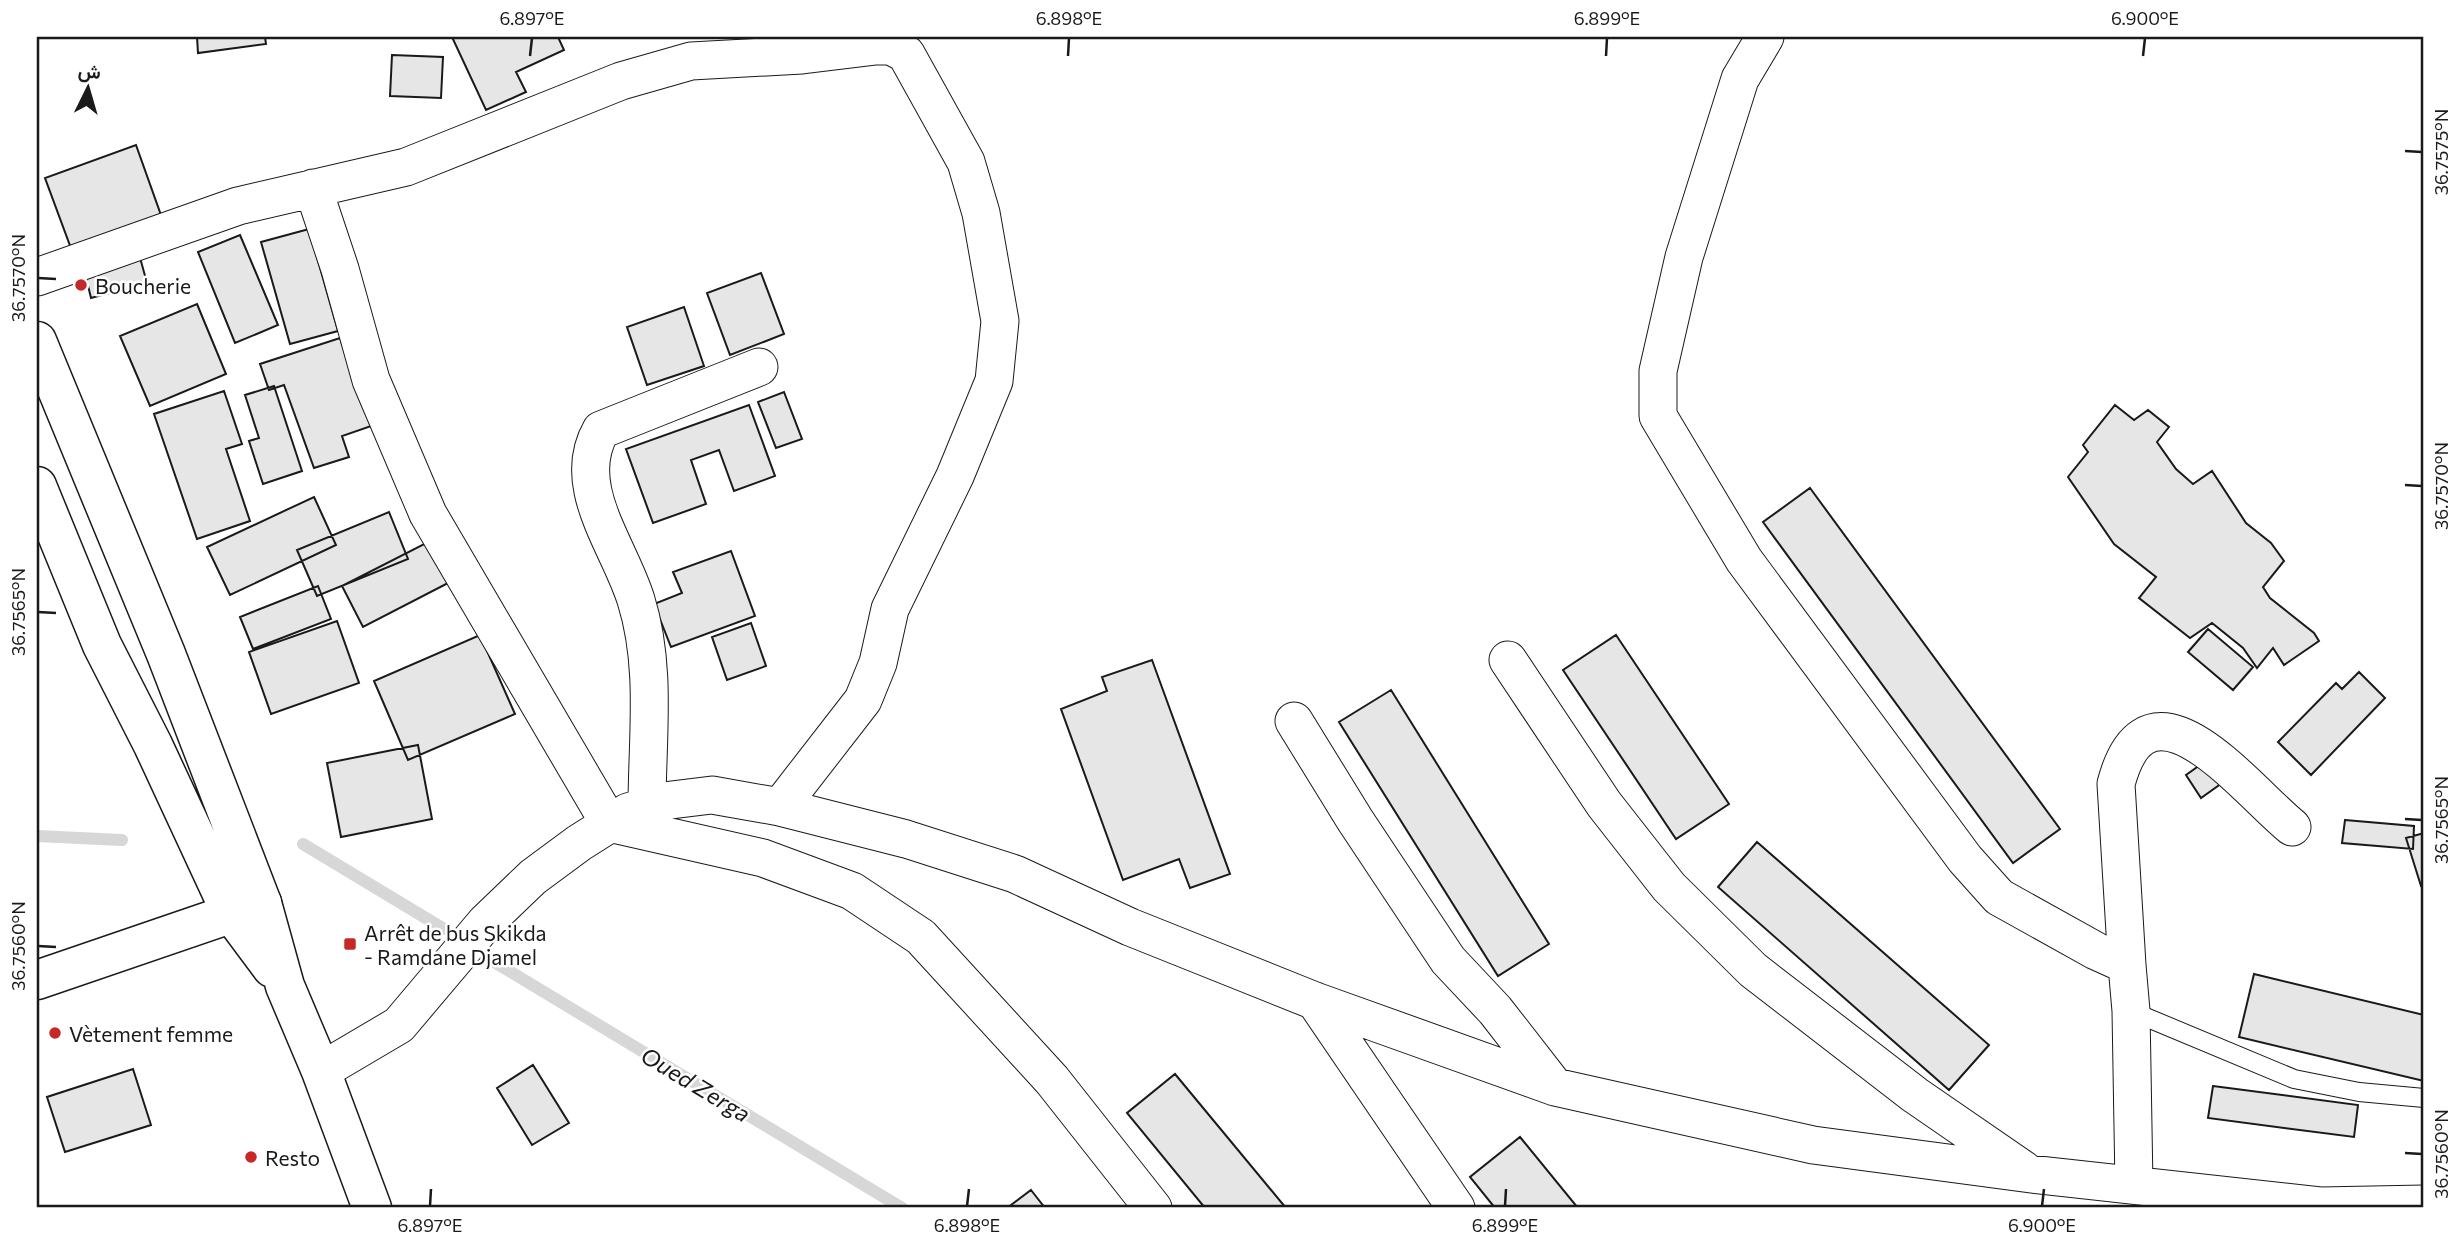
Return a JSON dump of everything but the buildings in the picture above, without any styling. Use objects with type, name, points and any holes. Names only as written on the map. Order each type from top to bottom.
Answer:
[{"type":"main road","points":[[37,341],[166,654],[246,908]]},
{"type":"main road","points":[[37,486],[102,645],[246,908],[285,986],[321,1071],[372,1208]]},
{"type":"main road","points":[[37,980],[246,908]]},
{"type":"street","points":[[1765,37],[1740,79],[1684,257],[1658,371],[1658,416],[1744,560],[1965,859],[1999,897],[2096,951],[2127,965]]},
{"type":"street","points":[[37,277],[238,206],[405,167],[621,81],[691,61],[802,55],[876,46],[891,46],[906,54],[966,162],[981,213],[1000,321],[994,381],[955,476],[890,610],[878,663],[863,700],[780,807]]},
{"type":"street","points":[[313,188],[340,269],[371,380],[428,514],[610,823],[763,858],[852,891],[921,937],[1052,1080],[1153,1208]]},
{"type":"street","points":[[647,807],[650,669],[636,601],[589,484],[591,448],[601,430],[759,368]]},
{"type":"street","points":[[1508,660],[1604,804],[1669,887],[1754,970],[1914,1095],[2031,1174]]},
{"type":"street","points":[[1294,721],[1355,820],[1448,960],[1495,1010],[1555,1087]]},
{"type":"street","points":[[2134,1185],[2131,1011],[2116,784],[2123,759],[2133,742],[2151,732],[2170,731],[2195,742],[2230,767],[2265,804],[2292,827]]},
{"type":"street","points":[[321,1071],[399,1025],[486,922],[533,877],[610,823],[647,807],[712,795],[780,807],[906,839],[1015,874],[1130,927],[1315,1001],[1555,1087],[1813,1145],[2031,1174],[2320,1206],[2424,1204]]},
{"type":"street","points":[[1315,1001],[1456,1208]]},
{"type":"lane","points":[[2131,1011],[2294,1079],[2359,1092],[2424,1098]]},
{"type":"waterway","name":"Oued Zerga","points":[[37,836],[122,840]]},
{"type":"waterway","name":"Oued Zerga","points":[[303,844],[444,929]]},
{"type":"waterway","name":"Oued Zerga","points":[[491,960],[902,1208]]},
{"type":"place","name":"Boucherie","points":[[81,285]]},
{"type":"place","name":"Arrêt de bus Skikda - Ramdane Djamel","points":[[350,944]]},
{"type":"place","name":"Vètement femme","points":[[55,1033]]},
{"type":"place","name":"Resto","points":[[251,1157]]}]
